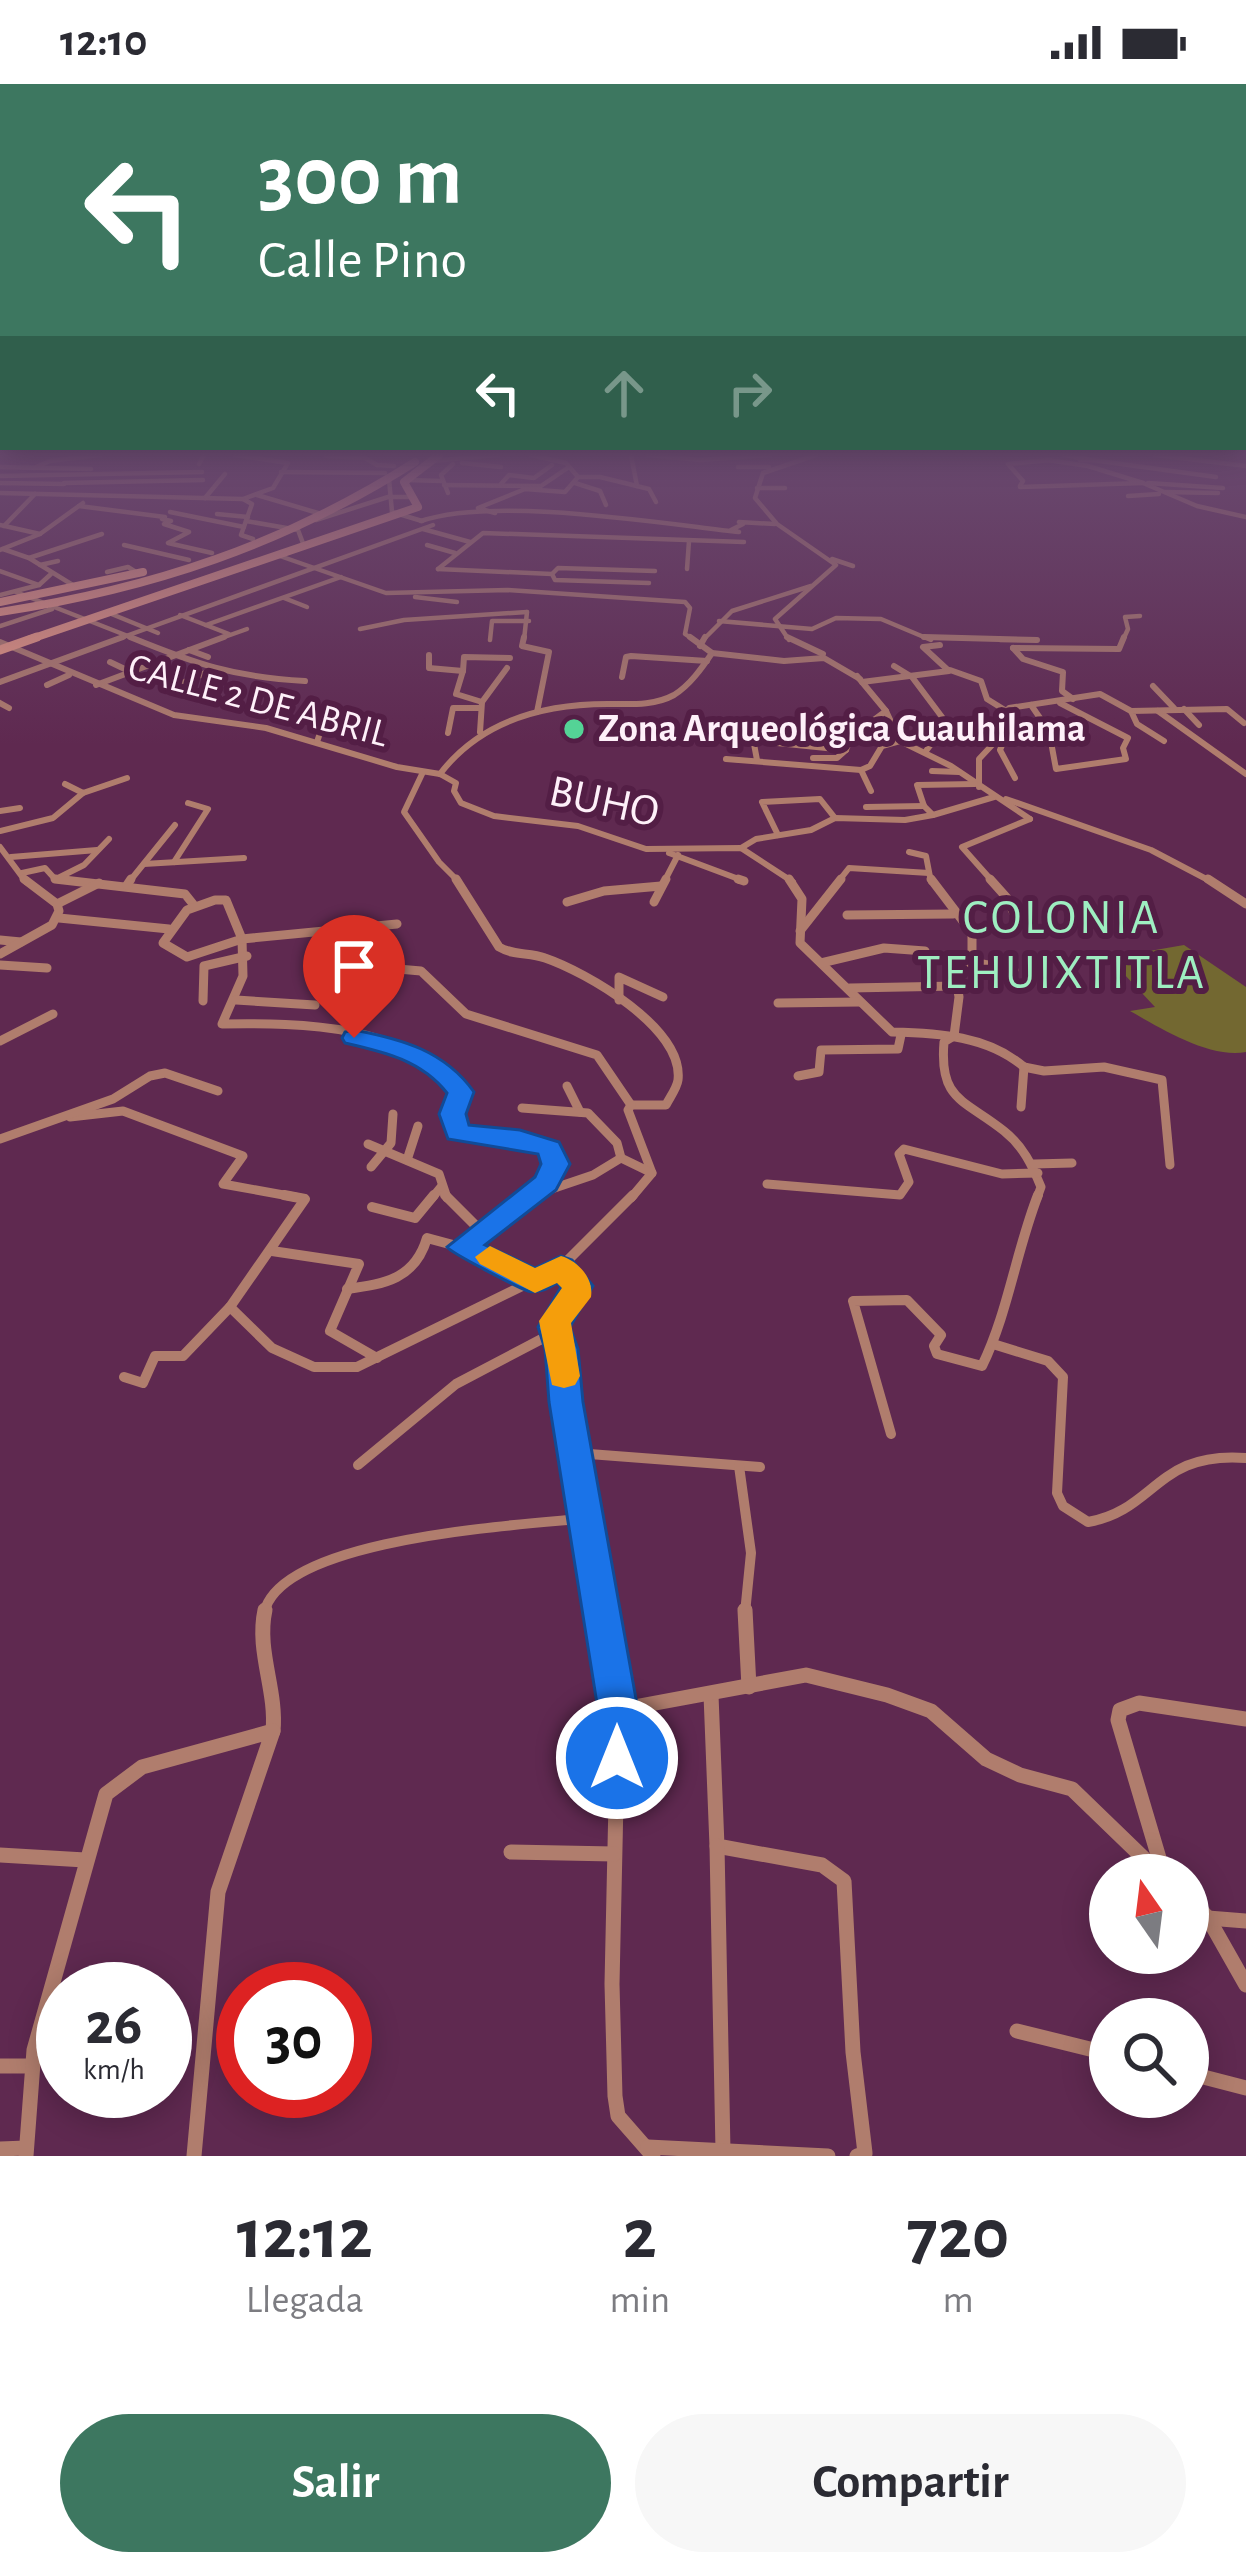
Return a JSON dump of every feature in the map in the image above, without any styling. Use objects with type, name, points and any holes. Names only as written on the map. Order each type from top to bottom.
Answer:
[{"type":"main road","points":[[209,556],[220,552]]},
{"type":"main road","points":[[0,612],[66,603],[223,552]]},
{"type":"main road","points":[[3,646],[286,552]]},
{"type":"main road","points":[[0,598],[162,571]]},
{"type":"street","points":[[9,552],[76,587]]},
{"type":"street","points":[[29,559],[50,552]]},
{"type":"street","points":[[144,552],[182,564]]},
{"type":"street","points":[[195,552],[209,556]]},
{"type":"street","points":[[0,682],[355,552]]},
{"type":"street","points":[[450,552],[455,553]]},
{"type":"street","points":[[687,569],[688,552]]},
{"type":"street","points":[[818,552],[836,566],[778,616],[777,626],[790,643],[830,655],[861,680],[886,711],[900,741]]},
{"type":"street","points":[[455,553],[438,569],[551,574],[558,568],[655,571]]},
{"type":"street","points":[[277,555],[398,594],[457,602]]},
{"type":"street","points":[[827,558],[853,566]]},
{"type":"street","points":[[40,565],[58,561]]},
{"type":"street","points":[[107,572],[130,568],[139,574]]},
{"type":"street","points":[[0,571],[39,585]]},
{"type":"street","points":[[525,584],[530,573]]},
{"type":"street","points":[[0,598],[39,585],[51,574]]},
{"type":"street","points":[[551,574],[555,580],[650,583]]},
{"type":"street","points":[[206,625],[341,577]]},
{"type":"street","points":[[700,646],[719,621],[739,606],[819,584]]},
{"type":"street","points":[[130,585],[157,596]]},
{"type":"street","points":[[398,594],[508,590],[689,604],[684,629],[712,652],[784,661],[824,658],[861,680],[948,671],[981,681],[992,704],[1008,712]]},
{"type":"street","points":[[16,592],[212,670],[245,678],[305,681]]},
{"type":"street","points":[[570,611],[575,596]]},
{"type":"street","points":[[283,598],[307,607]]},
{"type":"street","points":[[620,611],[624,599]]},
{"type":"street","points":[[360,629],[404,620],[526,612],[535,605]]},
{"type":"street","points":[[0,626],[51,607]]},
{"type":"street","points":[[201,608],[211,612]]},
{"type":"street","points":[[526,612],[530,621],[523,647],[548,650],[537,712]]},
{"type":"street","points":[[109,613],[158,633]]},
{"type":"street","points":[[34,615],[47,620]]},
{"type":"street","points":[[180,615],[237,644]]},
{"type":"street","points":[[719,621],[814,629],[836,618],[881,620],[920,637],[944,641],[1119,649],[1128,629],[1125,617],[1140,616]]},
{"type":"street","points":[[101,628],[126,620]]},
{"type":"street","points":[[490,640],[492,621],[530,621]]},
{"type":"street","points":[[95,685],[247,629]]},
{"type":"street","points":[[1015,644],[1036,640]]},
{"type":"street","points":[[944,641],[947,644],[923,647],[948,671]]},
{"type":"street","points":[[1015,644],[1023,659],[1063,672],[1062,691],[1073,699]]},
{"type":"street","name":"CALLE 2 DE ABRIL","points":[[3,646],[185,718],[257,726],[440,774]]},
{"type":"street","points":[[135,656],[152,649]]},
{"type":"street","points":[[189,650],[208,657]]},
{"type":"street","points":[[440,774],[453,754],[480,732],[537,712],[634,704],[674,694],[712,652]]},
{"type":"street","points":[[428,655],[432,670],[463,671]]},
{"type":"street","points":[[622,677],[626,658],[631,656],[707,661]]},
{"type":"street","points":[[481,705],[456,694],[464,657],[510,658]]},
{"type":"street","points":[[110,662],[130,672]]},
{"type":"street","points":[[894,666],[912,677],[948,725]]},
{"type":"street","points":[[480,732],[481,705],[507,668]]},
{"type":"street","points":[[47,685],[92,670]]},
{"type":"street","points":[[172,687],[212,670]]},
{"type":"street","points":[[1153,686],[1199,724]]},
{"type":"street","points":[[634,690],[634,704]]},
{"type":"street","points":[[1015,778],[1000,750],[1010,707],[1103,695],[1131,711],[1227,709],[1244,723]]},
{"type":"street","points":[[1030,706],[1049,731],[1056,769],[1125,760],[1124,748],[1130,740],[1060,703]]},
{"type":"street","points":[[0,704],[9,709],[0,713]]},
{"type":"street","points":[[448,734],[453,708],[481,705]]},
{"type":"street","points":[[317,742],[328,709]]},
{"type":"street","points":[[1157,710],[1246,774]]},
{"type":"street","points":[[813,758],[836,758],[851,737],[886,711]]},
{"type":"street","points":[[1131,711],[1134,721],[1164,742]]},
{"type":"street","points":[[977,786],[975,764],[982,747],[1008,728]]},
{"type":"street","points":[[926,751],[938,736]]},
{"type":"street","points":[[757,760],[754,744],[758,741],[846,750]]},
{"type":"street","points":[[727,759],[861,770],[870,766],[882,746],[900,741],[948,760],[977,786],[1030,819],[962,848],[973,866],[1000,887],[1016,918]]},
{"type":"street","points":[[861,770],[871,791]]},
{"type":"street","points":[[932,771],[959,772]]},
{"type":"street","points":[[423,772],[404,812],[420,827],[437,860],[463,886],[499,946],[511,953],[545,958],[619,1000],[657,1029],[674,1049],[681,1079],[666,1105],[631,1105]]},
{"type":"street","name":"BUHO","points":[[440,774],[456,783],[458,800],[475,810],[550,820],[664,851],[741,848],[811,830],[835,818]]},
{"type":"street","points":[[0,831],[53,818],[82,793],[128,778]]},
{"type":"street","points":[[65,784],[82,793]]},
{"type":"street","points":[[933,815],[924,806],[917,785],[977,786]]},
{"type":"street","points":[[778,835],[763,802],[820,799],[835,818],[905,820],[992,796],[1150,850],[1201,874],[1246,904]]},
{"type":"street","points":[[174,862],[208,809],[188,803]]},
{"type":"street","points":[[866,807],[924,806]]},
{"type":"street","points":[[0,811],[20,808]]},
{"type":"street","points":[[127,885],[175,825]]},
{"type":"street","points":[[55,879],[84,865],[110,839]]},
{"type":"street","points":[[0,847],[32,889],[57,904]]},
{"type":"street","points":[[741,848],[794,882],[802,899],[800,943],[850,988],[884,1028],[901,1035],[935,1033],[1002,1048],[1024,1067],[1044,1071],[1104,1066],[1162,1080],[1171,1165]]},
{"type":"street","points":[[11,857],[97,850]]},
{"type":"street","points":[[664,851],[744,881]]},
{"type":"street","points":[[909,853],[926,856],[929,873],[953,914],[972,933],[972,962]]},
{"type":"street","points":[[654,902],[678,855]]},
{"type":"street","points":[[870,869],[872,855]]},
{"type":"street","points":[[144,864],[244,858]]},
{"type":"street","points":[[22,873],[45,868],[55,879],[190,896],[193,904]]},
{"type":"street","points":[[800,931],[849,868],[929,873]]},
{"type":"street","points":[[57,904],[98,884]]},
{"type":"street","points":[[567,902],[604,891],[661,886]]},
{"type":"street","points":[[397,924],[245,938],[181,957],[163,944],[169,929],[193,904],[226,900],[245,938],[247,956],[236,1000],[222,1024],[313,1023],[397,1046],[445,1072],[461,1092],[453,1114],[458,1133],[520,1138],[550,1148],[556,1164],[546,1183],[462,1247]]},
{"type":"street","points":[[57,904],[59,918]]},
{"type":"street","points":[[847,915],[953,914]]},
{"type":"street","points":[[0,954],[59,918],[169,929]]},
{"type":"street","points":[[345,931],[347,940],[368,955],[375,967],[422,970],[466,1014],[597,1055],[631,1105],[628,1118],[652,1173]]},
{"type":"street","points":[[0,940],[21,942]]},
{"type":"street","points":[[821,963],[884,948],[925,951]]},
{"type":"street","points":[[203,1001],[204,966],[247,956]]},
{"type":"street","points":[[951,1040],[956,963],[1014,970]]},
{"type":"street","points":[[0,965],[47,968]]},
{"type":"street","points":[[619,1000],[617,980],[623,976],[642,991],[663,997]]},
{"type":"street","points":[[850,988],[957,986]]},
{"type":"street","points":[[236,1000],[315,1004]]},
{"type":"street","points":[[778,1003],[860,1002]]},
{"type":"street","points":[[0,1041],[52,1013]]},
{"type":"street","points":[[798,1076],[819,1072],[821,1051],[898,1049],[901,1035]]},
{"type":"street","points":[[890,1434],[853,1301],[899,1298],[914,1304],[940,1335],[934,1346],[937,1354],[974,1367],[986,1364],[1019,1243],[1041,1187],[1018,1139],[954,1096],[945,1083],[944,1042],[951,1040]]},
{"type":"street","points":[[1022,1107],[1024,1067]]},
{"type":"street","points":[[0,1139],[70,1117],[165,1073],[218,1091]]},
{"type":"street","points":[[567,1086],[580,1112]]},
{"type":"street","points":[[522,1108],[588,1113],[617,1143],[621,1158],[652,1173]]},
{"type":"street","points":[[70,1117],[123,1111],[243,1156],[223,1184],[305,1199],[230,1307],[183,1356],[155,1356],[143,1383],[124,1377]]},
{"type":"street","points":[[371,1167],[386,1151],[393,1114]]},
{"type":"street","points":[[407,1160],[418,1126]]},
{"type":"street","points":[[368,1144],[439,1174],[440,1187],[457,1214],[479,1231]]},
{"type":"street","points":[[767,1184],[900,1195],[910,1182],[899,1154],[904,1149],[1002,1174],[1072,1163]]},
{"type":"street","points":[[529,1196],[593,1174],[621,1158]]},
{"type":"street","points":[[230,1307],[272,1348],[314,1366],[357,1367],[561,1267],[616,1216],[652,1173]]},
{"type":"street","points":[[372,1207],[416,1218],[440,1187]]},
{"type":"street","points":[[347,1289],[393,1283],[416,1270],[428,1238],[508,1265],[535,1282]]},
{"type":"street","points":[[272,1251],[358,1264],[330,1330],[377,1358]]},
{"type":"street","points":[[561,1267],[578,1286],[555,1321],[555,1332],[562,1349],[618,1710],[614,1853],[618,2116],[651,2152],[828,2156]]},
{"type":"street","points":[[358,1465],[456,1384],[555,1332]]},
{"type":"street","points":[[993,1343],[1048,1361],[1063,1377],[1057,1493],[1063,1506],[1088,1522],[1106,1517],[1180,1466],[1205,1457],[1246,1458]]},
{"type":"street","points":[[576,1453],[760,1468]]},
{"type":"street","points":[[739,1466],[751,1552],[744,1589],[749,1688]]},
{"type":"street","points":[[194,2156],[218,1892],[273,1731],[275,1694],[261,1644],[268,1596],[293,1575],[410,1539],[589,1518]]},
{"type":"street","points":[[618,1710],[806,1676],[931,1711],[986,1759],[1020,1775],[1072,1789],[1140,1854]]},
{"type":"street","points":[[711,1695],[723,2151]]},
{"type":"street","points":[[1156,1854],[1118,1720],[1120,1710],[1139,1703],[1246,1719]]},
{"type":"street","points":[[0,2149],[26,2152],[31,2066],[106,1794],[126,1775],[273,1731]]},
{"type":"street","points":[[717,1846],[752,1859],[824,1863],[836,1868],[844,1881],[850,2015],[865,2138],[865,2153],[857,2156]]},
{"type":"street","points":[[511,1852],[614,1853]]},
{"type":"street","points":[[0,1856],[86,1860]]},
{"type":"street","points":[[1209,1918],[1246,1921]]},
{"type":"street","points":[[1209,1920],[1246,1984]]},
{"type":"street","points":[[1017,2031],[1089,2049]]},
{"type":"street","points":[[0,2066],[31,2066]]},
{"type":"street","points":[[1209,2078],[1246,2088]]},
{"type":"shaded area","points":[[1184,945],[1246,987],[1246,1052],[1201,1047],[1130,1011],[1155,1007],[1109,958]]},
{"type":"slow traffic","points":[[490,1257],[535,1282],[561,1267],[578,1286],[554,1327],[564,1376]]},
{"type":"place","name":"Zona Arqueológica Cuauhilama","points":[[574,729]]},
{"type":"district","name":"COLONIA TEHUIXTITLA","points":[[1062,946]]},
{"type":"route","points":[[354,1038],[397,1046],[445,1072],[461,1092],[453,1114],[458,1133],[520,1138],[550,1148],[556,1164],[546,1183],[462,1247],[508,1265],[535,1282],[561,1267],[578,1286],[554,1327],[562,1349],[566,1402],[618,1710],[617,1758]]}]
